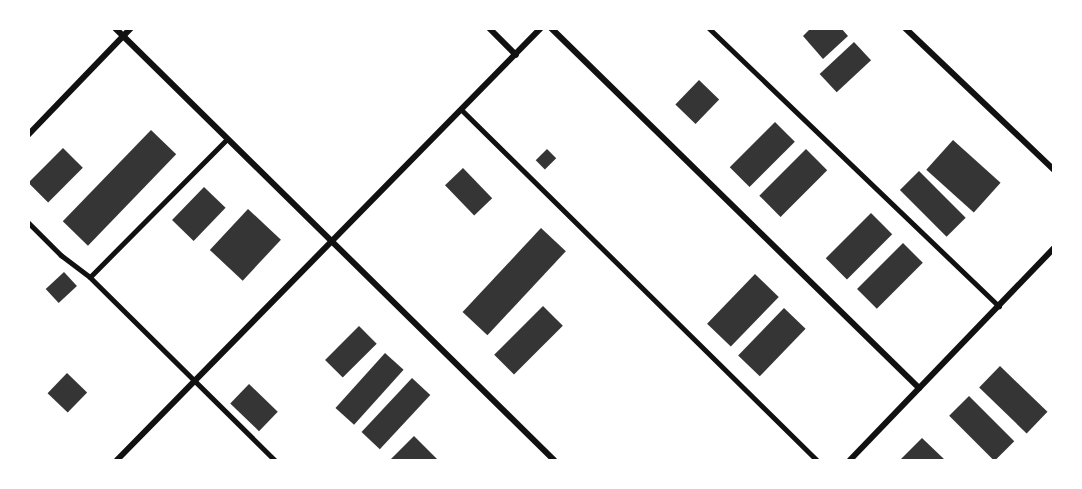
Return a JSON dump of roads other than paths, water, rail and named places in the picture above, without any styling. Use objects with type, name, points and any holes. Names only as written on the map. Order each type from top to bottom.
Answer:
[{"type":"street","points":[[115,28],[554,460]]},
{"type":"street","points":[[28,135],[131,28]]},
{"type":"street","points":[[489,28],[516,55]]},
{"type":"street","points":[[117,460],[463,111],[541,28]]},
{"type":"street","points":[[551,28],[919,388]]},
{"type":"street","points":[[905,28],[1053,170]]},
{"type":"street","points":[[850,460],[1053,248]]},
{"type":"lane","points":[[709,28],[999,306]]},
{"type":"lane","points":[[463,111],[817,460]]},
{"type":"lane","points":[[90,277],[227,139]]},
{"type":"lane","points":[[28,222],[90,277],[275,460]]}]
